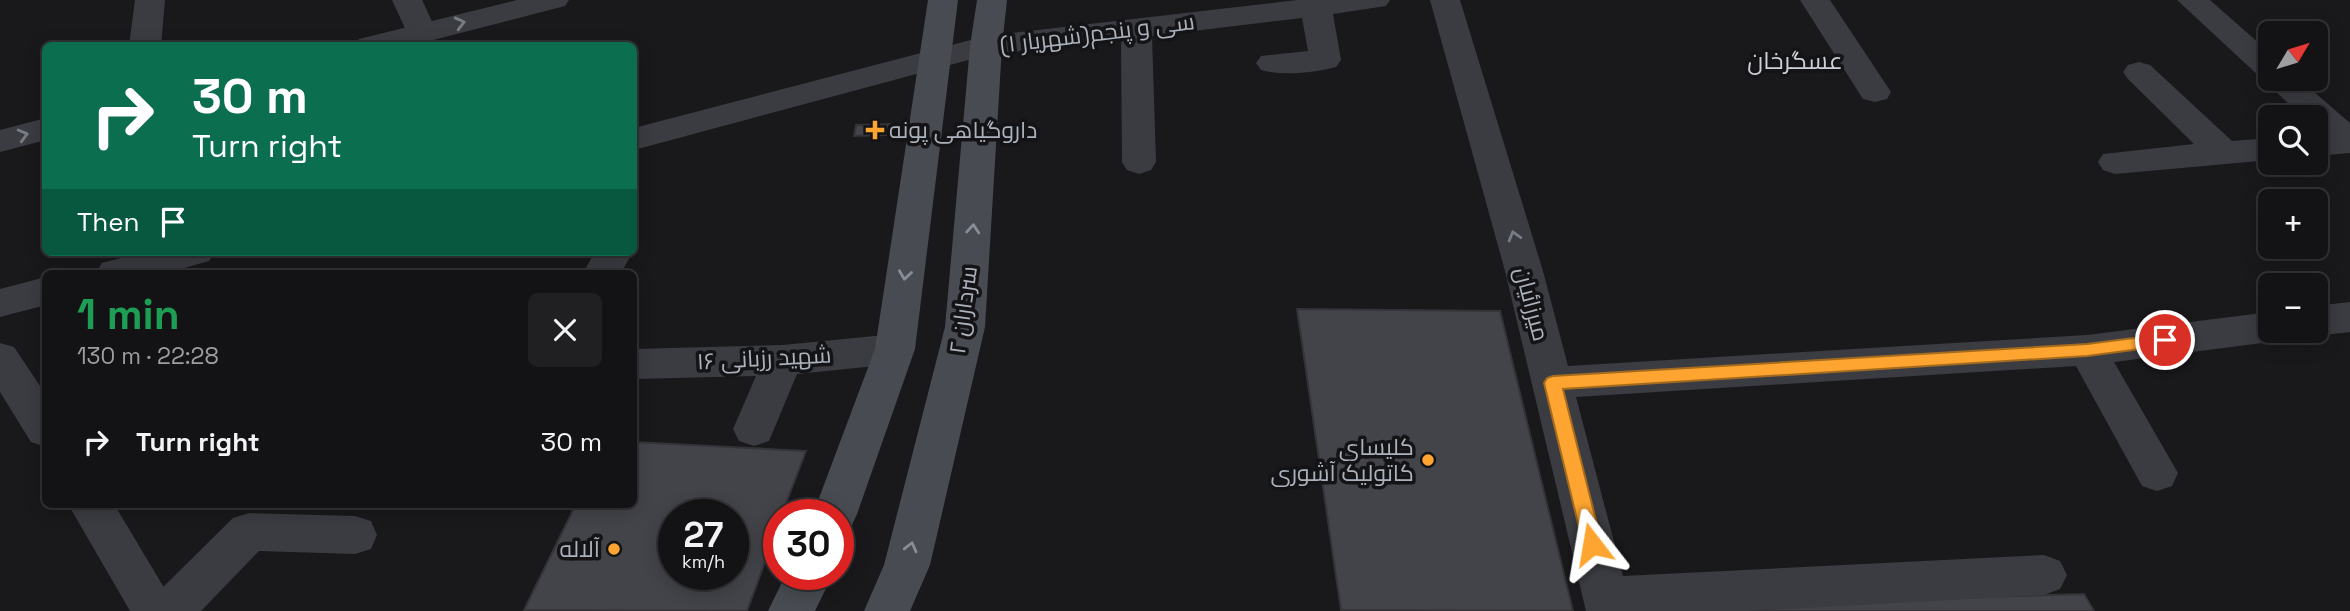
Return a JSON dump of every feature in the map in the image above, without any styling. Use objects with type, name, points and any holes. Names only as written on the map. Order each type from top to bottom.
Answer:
[{"type":"main road","points":[[840,499],[895,349],[943,0]]},
{"type":"main road","name":"سرداران ۲","points":[[887,611],[907,565],[965,327],[986,46],[992,0]]},
{"type":"main road","points":[[791,611],[802,590]]},
{"type":"street","points":[[145,42],[150,0]]},
{"type":"street","points":[[407,0],[421,32]]},
{"type":"street","points":[[385,42],[554,0]]},
{"type":"street","name":"سی و پنجم(شهریار ۱)","points":[[934,61],[986,46],[1136,28],[1261,6],[1316,7],[1375,0]]},
{"type":"street","name":"میرزائیان","points":[[1445,0],[1520,258],[1607,604]]},
{"type":"street","points":[[1815,0],[1875,92]]},
{"type":"street","points":[[2192,0],[2258,59]]},
{"type":"street","points":[[1272,63],[1325,60],[1316,7]]},
{"type":"street","points":[[1136,28],[1139,162]]},
{"type":"street","points":[[637,138],[934,61]]},
{"type":"street","points":[[2139,72],[2224,153]]},
{"type":"street","points":[[2294,91],[2350,141]]},
{"type":"street","points":[[0,141],[42,130]]},
{"type":"street","points":[[2328,144],[2350,141]]},
{"type":"street","points":[[2115,162],[2258,150]]},
{"type":"street","points":[[127,270],[181,256]]},
{"type":"street","points":[[0,303],[42,292]]},
{"type":"street","points":[[2328,320],[2350,317]]},
{"type":"street","points":[[1553,383],[2087,350],[2258,329]]},
{"type":"street","name":"شهید رزبانی ۱۶","points":[[637,364],[783,360],[895,349]]},
{"type":"street","points":[[2087,350],[2157,473]]},
{"type":"street","points":[[754,429],[783,360]]},
{"type":"street","points":[[4,370],[42,424]]},
{"type":"street","points":[[92,508],[155,611]]},
{"type":"street","points":[[170,611],[249,532],[355,535]]},
{"type":"street","points":[[1607,604],[2044,575]]},
{"type":"building","points":[[890,124],[888,135],[854,136],[856,125]]},
{"type":"building","name":"کلیسای کاتولیک آشوری","points":[[1297,309],[1500,311],[1573,611],[1341,610]]},
{"type":"building","name":"آلاله","points":[[637,442],[806,451],[788,499],[763,499],[763,568],[747,611],[524,610],[574,508],[637,508]]},
{"type":"building","points":[[2084,594],[2094,611],[1665,611],[1663,606]]},
{"type":"place","name":"داروگیاهی پونه","points":[[875,130]]},
{"type":"place","name":"کلیسای کاتولیک آشوری","points":[[1428,460]]},
{"type":"place","name":"آلاله","points":[[614,549]]},
{"type":"district","name":"عسگرخان","points":[[1795,61]]},
{"type":"route","points":[[1592,544],[1553,383],[2087,350],[2165,340]]}]
